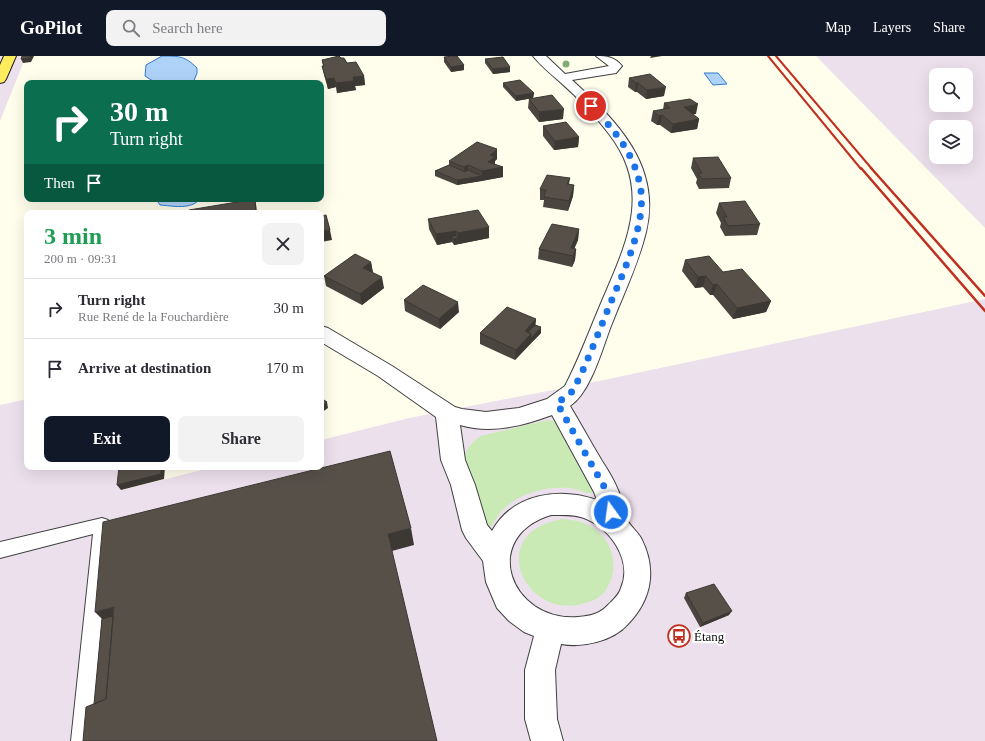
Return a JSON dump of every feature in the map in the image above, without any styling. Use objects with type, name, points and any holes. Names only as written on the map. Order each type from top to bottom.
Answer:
[{"type":"main road","points":[[0,79],[10,56]]},
{"type":"street","points":[[324,335],[385,370],[447,413],[464,419],[486,421],[508,418],[538,411],[557,403],[571,393],[580,377],[626,268],[642,205],[637,171],[625,147],[605,120],[541,56]]},
{"type":"street","points":[[562,78],[612,70],[616,66],[602,56]]},
{"type":"street","points":[[557,403],[606,490],[610,502],[612,522]]},
{"type":"street","points":[[447,413],[453,460],[463,486],[475,530],[496,557]]},
{"type":"street","points":[[551,504],[572,504],[594,510],[612,522],[627,537],[636,557],[638,578],[632,598],[618,616],[598,628],[574,633],[550,629],[526,618],[508,601],[498,579],[496,557],[502,538],[514,521],[531,510],[551,504]]},
{"type":"street","points":[[547,741],[541,719],[540,670],[550,629]]},
{"type":"lane","points":[[0,550],[102,525],[81,741]]},
{"type":"shaded area","points":[[0,56],[26,56],[0,121]]},
{"type":"shaded area","points":[[816,56],[985,56],[985,228]]},
{"type":"shaded area","points":[[985,299],[985,741],[0,741],[0,405],[24,400],[24,470],[123,470],[122,490],[202,470],[324,470],[324,439],[409,418],[599,381]]},
{"type":"green space","points":[[548,420],[556,422],[595,489],[594,493],[569,488],[552,488],[533,492],[509,504],[500,513],[492,526],[487,526],[464,459],[468,448],[481,436]]},
{"type":"green space","points":[[563,519],[578,521],[589,525],[597,531],[610,547],[613,557],[612,577],[601,596],[585,603],[564,606],[545,600],[531,589],[522,573],[519,557],[524,540],[538,527]]},
{"type":"water","points":[[162,56],[173,56],[189,61],[197,68],[197,73],[194,80],[151,80],[145,76],[146,65]]},
{"type":"water","points":[[704,73],[718,73],[727,84],[713,85]]},
{"type":"water","points":[[158,202],[196,202],[187,206],[160,205]]},
{"type":"building","points":[[22,56],[30,56],[29,58],[21,59]]},
{"type":"building","points":[[339,56],[344,58],[347,63],[356,62],[364,76],[353,77],[354,81],[336,83],[334,78],[326,79],[322,66],[324,66],[322,60]]},
{"type":"building","points":[[457,56],[464,65],[451,67],[444,57]]},
{"type":"building","points":[[503,57],[510,67],[493,69],[485,59]]},
{"type":"building","points":[[650,74],[666,87],[647,90],[629,78]]},
{"type":"building","points":[[520,80],[534,93],[516,96],[503,83]]},
{"type":"building","points":[[552,95],[564,109],[539,112],[529,99]]},
{"type":"building","points":[[690,99],[698,104],[684,107],[699,119],[673,124],[662,115],[659,116],[653,111],[670,108],[664,103]]},
{"type":"building","points":[[566,122],[579,137],[555,141],[543,126]]},
{"type":"building","points":[[477,142],[497,149],[490,155],[495,157],[488,162],[503,167],[482,171],[468,165],[464,167],[449,161]]},
{"type":"building","points":[[718,157],[731,178],[702,179],[698,173],[702,173],[693,158]]},
{"type":"building","points":[[449,165],[465,172],[468,170],[482,176],[457,180],[435,171]]},
{"type":"building","points":[[547,175],[570,178],[567,184],[574,185],[569,201],[544,197],[546,190],[540,189]]},
{"type":"building","points":[[745,201],[760,224],[728,226],[723,217],[727,217],[719,203]]},
{"type":"building","points":[[237,202],[255,202],[256,210],[189,210]]},
{"type":"building","points":[[478,210],[489,227],[458,233],[456,231],[436,234],[428,219]]},
{"type":"building","points":[[324,215],[326,215],[330,230],[324,231]]},
{"type":"building","points":[[552,224],[579,229],[571,248],[576,249],[573,256],[539,249]]},
{"type":"building","points":[[452,236],[457,236],[458,238],[453,239]]},
{"type":"building","points":[[355,254],[371,262],[363,268],[382,277],[360,294],[324,276]]},
{"type":"building","points":[[709,256],[723,272],[742,269],[771,301],[737,308],[717,284],[713,285],[706,276],[698,277],[685,260]]},
{"type":"building","points":[[423,285],[458,302],[439,319],[404,300]]},
{"type":"building","points":[[507,307],[536,319],[525,331],[531,334],[516,350],[480,333]]},
{"type":"building","points":[[535,325],[541,327],[531,339],[531,334],[528,332]]},
{"type":"building","points":[[390,451],[411,528],[388,534],[437,741],[83,741],[86,707],[106,699],[114,607],[95,612],[103,522],[313,470],[324,470],[324,467]]},
{"type":"building","points":[[119,470],[161,470],[161,474],[117,485]]},
{"type":"building","points":[[714,584],[732,611],[703,623],[686,593]]},
{"type":"building","points":[[113,616],[106,699],[94,704],[102,619]]},
{"type":"railway","points":[[768,56],[861,169]]},
{"type":"railway","points":[[776,56],[872,169]]},
{"type":"railway","points":[[861,168],[985,311]]},
{"type":"railway","points":[[871,168],[985,296]]},
{"type":"place","name":"Étang","points":[[679,636]]},
{"type":"route","points":[[591,106],[605,120],[630,156],[637,171],[642,205],[626,268],[580,377],[571,393],[557,403],[606,490],[610,502],[611,512]]}]
